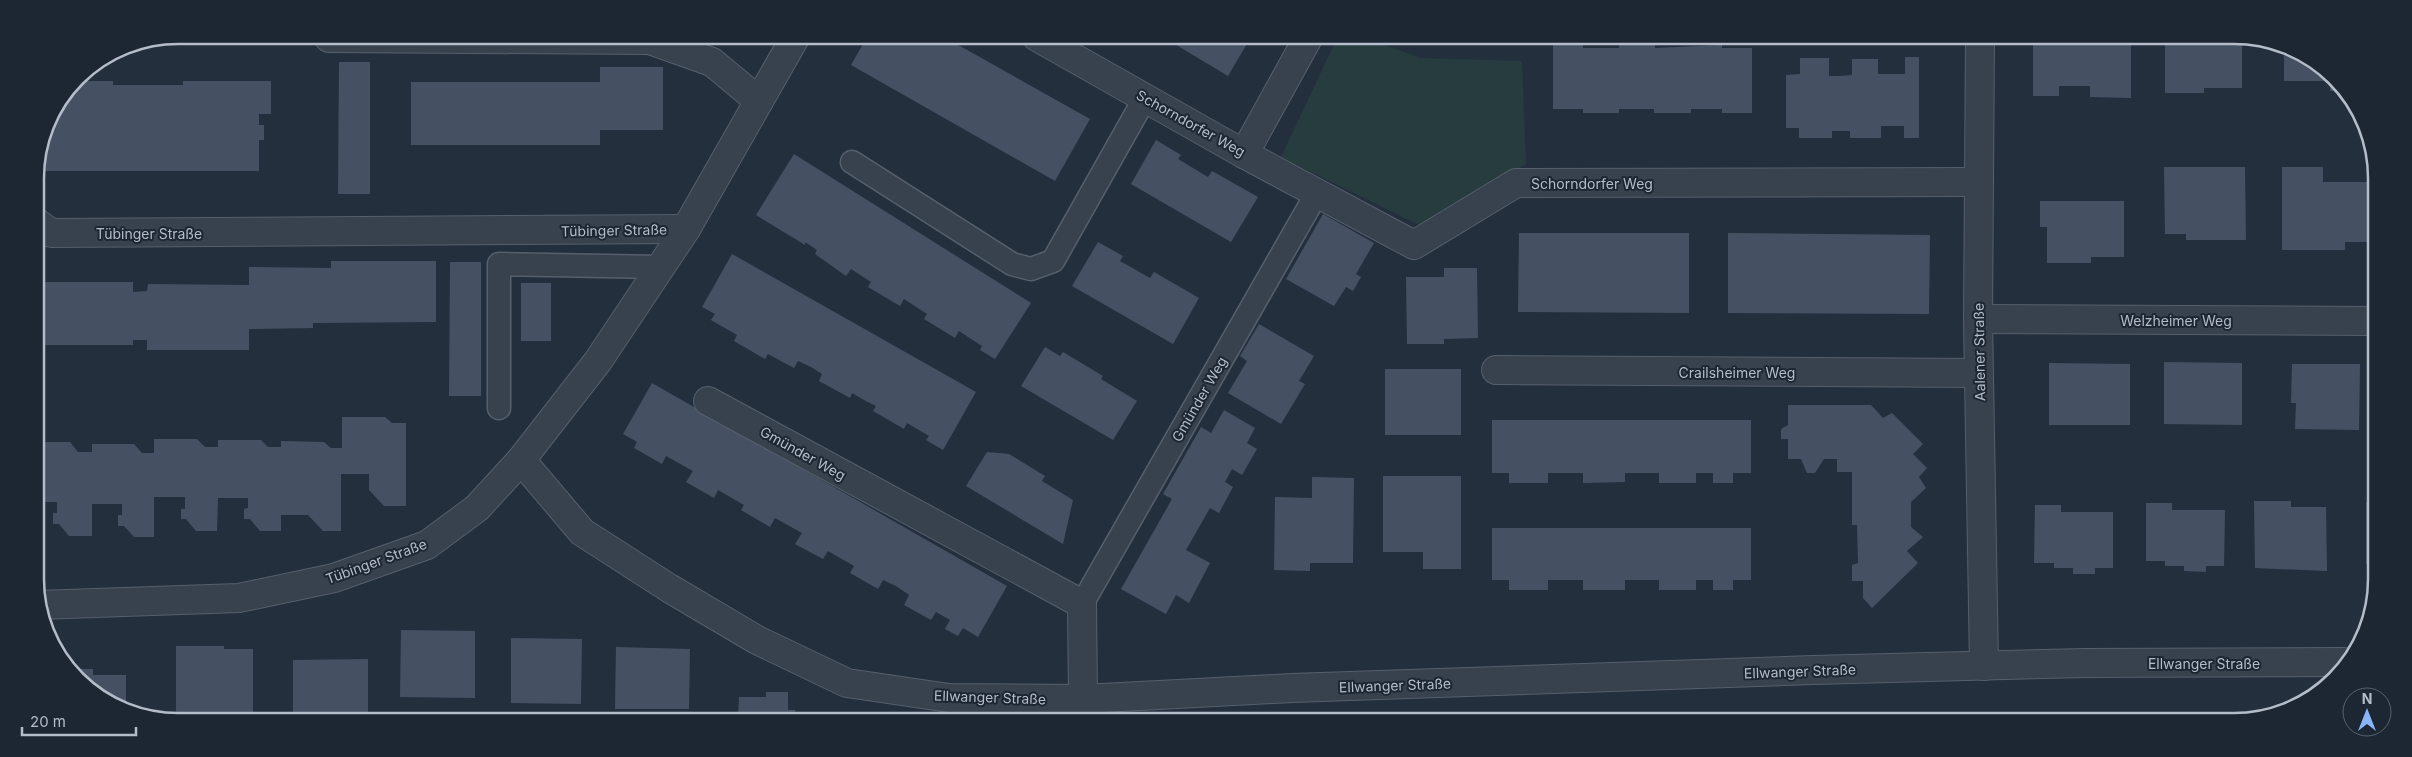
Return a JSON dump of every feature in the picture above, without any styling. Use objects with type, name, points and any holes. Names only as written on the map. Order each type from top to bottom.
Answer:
[{"type":"street","points":[[661,44],[712,62],[759,101]]},
{"type":"street","name":"Tübinger Straße","points":[[46,605],[239,598],[334,578],[427,545],[477,508],[520,460],[598,361],[686,229],[791,44]]},
{"type":"street","name":"Schorndorfer Weg","points":[[1049,44],[1244,154],[1414,245],[1516,183],[1979,182]]},
{"type":"street","points":[[1244,154],[1305,44]]},
{"type":"street","name":"Aalener Straße","points":[[1980,44],[1978,373],[1984,666]]},
{"type":"street","name":"Tübinger Straße","points":[[44,228],[51,234],[686,229]]},
{"type":"street","name":"Welzheimer Weg","points":[[1978,319],[2368,321]]},
{"type":"street","name":"Crailsheimer Weg","points":[[1496,370],[1978,373]]},
{"type":"street","name":"Gmünder Weg","points":[[708,402],[1082,604]]},
{"type":"street","name":"Ellwanger Straße","points":[[520,460],[582,532],[668,588],[757,640],[847,683],[949,698],[1083,699],[1302,688],[1984,666],[2340,662]]},
{"type":"street","points":[[1082,604],[1083,699]]},
{"type":"lane","points":[[852,162],[1012,264],[1031,269],[1053,260],[1144,98]]},
{"type":"lane","name":"Gmünder Weg","points":[[1082,604],[1317,193]]},
{"type":"lane","points":[[499,408],[499,264],[660,267]]},
{"type":"green space","points":[[1334,44],[1382,44],[1421,58],[1522,61],[1526,164],[1421,226],[1281,157]]},
{"type":"building","points":[[863,44],[956,44],[1090,119],[1055,181],[851,65]]},
{"type":"building","points":[[1175,44],[1247,44],[1228,76]]},
{"type":"building","points":[[1619,44],[1655,44],[1655,48],[1722,45],[1722,48],[1752,48],[1752,113],[1722,113],[1722,109],[1691,109],[1691,113],[1654,113],[1654,109],[1619,109],[1619,113],[1583,113],[1583,109],[1553,109],[1553,45],[1583,45],[1583,48],[1619,48]]},
{"type":"building","points":[[2033,44],[2131,44],[2131,98],[2090,97],[2090,86],[2059,86],[2059,96],[2033,96]]},
{"type":"building","points":[[2165,44],[2242,44],[2242,88],[2204,88],[2204,93],[2165,93]]},
{"type":"building","points":[[2284,53],[2316,71],[2327,81],[2284,81]]},
{"type":"building","points":[[1905,57],[1919,57],[1919,138],[1904,138],[1904,126],[1881,126],[1881,138],[1850,138],[1850,131],[1832,131],[1832,138],[1799,138],[1799,128],[1786,128],[1786,75],[1800,74],[1800,58],[1829,58],[1829,76],[1839,76],[1852,75],[1852,59],[1878,59],[1878,74],[1905,74]]},
{"type":"building","points":[[339,62],[370,62],[370,194],[338,194]]},
{"type":"building","points":[[600,67],[663,67],[663,130],[600,130],[600,145],[411,145],[411,82],[600,82]]},
{"type":"building","points":[[85,81],[113,81],[113,85],[183,85],[183,81],[271,81],[271,114],[259,114],[259,125],[264,125],[264,140],[259,140],[259,171],[44,171],[44,169],[48,143],[54,126],[66,103]]},
{"type":"building","points":[[2331,85],[2336,91],[2330,91]]},
{"type":"building","points":[[1156,140],[1181,155],[1178,159],[1208,177],[1212,171],[1258,197],[1231,242],[1131,184]]},
{"type":"building","points":[[794,154],[1031,303],[995,359],[980,350],[982,346],[959,331],[955,338],[924,319],[927,314],[904,299],[900,306],[868,287],[871,282],[851,269],[846,276],[815,254],[817,250],[805,242],[805,245],[756,215]]},
{"type":"building","points":[[2164,167],[2245,167],[2246,240],[2186,240],[2186,234],[2165,234]]},
{"type":"building","points":[[2282,167],[2323,167],[2323,182],[2368,182],[2368,242],[2345,242],[2345,250],[2282,250]]},
{"type":"building","points":[[2040,201],[2124,201],[2124,257],[2091,257],[2091,263],[2047,263],[2047,227],[2040,227]]},
{"type":"building","points":[[1323,214],[1374,243],[1356,274],[1361,277],[1353,291],[1346,287],[1334,306],[1286,279]]},
{"type":"building","points":[[1519,233],[1689,233],[1689,313],[1518,312]]},
{"type":"building","points":[[1728,233],[1930,235],[1929,314],[1728,313]]},
{"type":"building","points":[[1098,242],[1123,256],[1120,261],[1150,278],[1154,272],[1199,298],[1173,344],[1072,286]]},
{"type":"building","points":[[732,254],[976,392],[943,450],[926,440],[929,436],[907,423],[904,429],[873,411],[876,406],[852,393],[850,398],[819,381],[822,374],[811,367],[798,361],[794,368],[768,354],[765,359],[734,341],[737,335],[711,320],[715,314],[702,307]]},
{"type":"building","points":[[331,261],[436,261],[436,322],[313,323],[313,328],[249,329],[249,350],[147,350],[147,340],[133,340],[133,345],[44,345],[44,282],[133,282],[133,292],[147,291],[148,284],[249,285],[249,267],[331,268]]},
{"type":"building","points":[[450,262],[481,262],[481,396],[449,396]]},
{"type":"building","points":[[1444,268],[1477,268],[1478,338],[1444,339],[1444,344],[1407,344],[1406,277],[1444,277]]},
{"type":"building","points":[[521,283],[551,283],[551,341],[521,341]]},
{"type":"building","points":[[1259,324],[1314,356],[1299,381],[1305,384],[1281,424],[1228,393],[1247,361],[1240,356]]},
{"type":"building","points":[[1045,347],[1060,356],[1063,352],[1103,376],[1101,379],[1137,401],[1113,440],[1021,386]]},
{"type":"building","points":[[2164,362],[2242,363],[2242,425],[2164,424]]},
{"type":"building","points":[[2049,363],[2130,364],[2130,425],[2049,425]]},
{"type":"building","points":[[2292,364],[2360,364],[2359,430],[2295,429],[2296,403],[2291,403]]},
{"type":"building","points":[[1385,369],[1461,369],[1461,435],[1385,435]]},
{"type":"building","points":[[652,383],[1007,586],[978,637],[963,628],[958,636],[945,629],[950,620],[936,612],[931,620],[904,605],[909,595],[896,586],[883,580],[878,589],[850,573],[854,566],[828,551],[823,559],[795,544],[802,533],[775,518],[770,527],[741,510],[744,505],[718,490],[714,498],[686,482],[693,471],[666,456],[662,464],[634,448],[637,442],[623,434]]},
{"type":"building","points":[[1788,405],[1871,405],[1883,418],[1892,413],[1923,444],[1913,454],[1927,468],[1919,477],[1926,488],[1911,502],[1911,527],[1923,537],[1907,551],[1918,563],[1872,608],[1863,598],[1863,581],[1852,581],[1852,565],[1858,563],[1857,525],[1852,525],[1852,472],[1837,472],[1837,459],[1824,459],[1815,473],[1807,473],[1801,459],[1788,459],[1788,439],[1781,439],[1781,429],[1788,425]]},
{"type":"building","points":[[1224,410],[1255,428],[1247,443],[1257,449],[1242,475],[1232,469],[1225,482],[1233,487],[1219,513],[1210,508],[1186,550],[1210,563],[1189,603],[1176,595],[1166,614],[1121,589],[1172,499],[1163,494],[1201,427],[1211,433]]},
{"type":"building","points":[[342,417],[385,417],[392,423],[406,423],[406,506],[384,506],[369,490],[369,474],[341,474],[341,531],[323,531],[308,515],[281,515],[281,531],[260,531],[250,519],[244,519],[244,509],[248,508],[248,498],[218,498],[217,531],[196,531],[186,519],[181,519],[181,509],[185,509],[185,497],[154,497],[154,537],[134,537],[124,526],[118,526],[118,515],[122,515],[122,504],[92,504],[92,536],[69,536],[59,524],[53,524],[53,513],[57,513],[57,502],[44,502],[44,442],[70,442],[78,452],[92,452],[92,444],[134,444],[142,453],[154,453],[154,439],[197,439],[205,447],[218,447],[218,440],[261,440],[268,447],[281,447],[281,441],[324,442],[331,448],[342,448]]},
{"type":"building","points":[[1492,420],[1751,420],[1751,473],[1733,473],[1733,483],[1713,483],[1713,473],[1696,473],[1696,483],[1659,483],[1659,473],[1625,473],[1625,482],[1583,483],[1583,473],[1548,473],[1548,483],[1509,483],[1509,473],[1492,473]]},
{"type":"building","points":[[987,452],[1009,454],[1045,476],[1042,481],[1073,500],[1063,544],[966,486]]},
{"type":"building","points":[[1383,476],[1461,476],[1461,569],[1423,569],[1423,552],[1383,552]]},
{"type":"building","points":[[1312,477],[1354,478],[1353,563],[1310,563],[1310,571],[1274,570],[1275,497],[1312,498]]},
{"type":"building","points":[[2254,501],[2291,501],[2291,507],[2326,507],[2327,571],[2255,568]]},
{"type":"building","points":[[2366,502],[2368,502],[2368,564],[2366,564]]},
{"type":"building","points":[[2146,503],[2172,503],[2172,510],[2225,510],[2224,566],[2206,566],[2206,572],[2184,571],[2184,566],[2165,566],[2165,561],[2146,561]]},
{"type":"building","points":[[2035,505],[2061,505],[2061,512],[2113,512],[2113,568],[2095,568],[2095,574],[2073,574],[2073,568],[2054,568],[2054,563],[2034,563]]},
{"type":"building","points":[[1492,528],[1751,528],[1751,580],[1733,580],[1733,590],[1713,590],[1713,580],[1696,580],[1696,590],[1659,590],[1659,580],[1625,580],[1625,590],[1583,590],[1583,580],[1548,580],[1548,590],[1509,590],[1509,580],[1492,580]]},
{"type":"building","points":[[401,630],[475,631],[475,698],[400,697]]},
{"type":"building","points":[[511,638],[582,639],[581,704],[511,703]]},
{"type":"building","points":[[176,646],[224,646],[224,649],[253,649],[253,713],[176,713]]},
{"type":"building","points":[[616,647],[690,649],[689,709],[615,709]]},
{"type":"building","points":[[368,659],[368,713],[293,713],[293,660]]},
{"type":"building","points":[[78,669],[93,669],[93,675],[126,675],[126,703],[96,686]]},
{"type":"building","points":[[766,692],[788,692],[788,710],[795,710],[795,713],[738,713],[739,697],[766,697]]},
{"type":"building","points":[[2219,712],[2252,712],[2243,713]]}]
